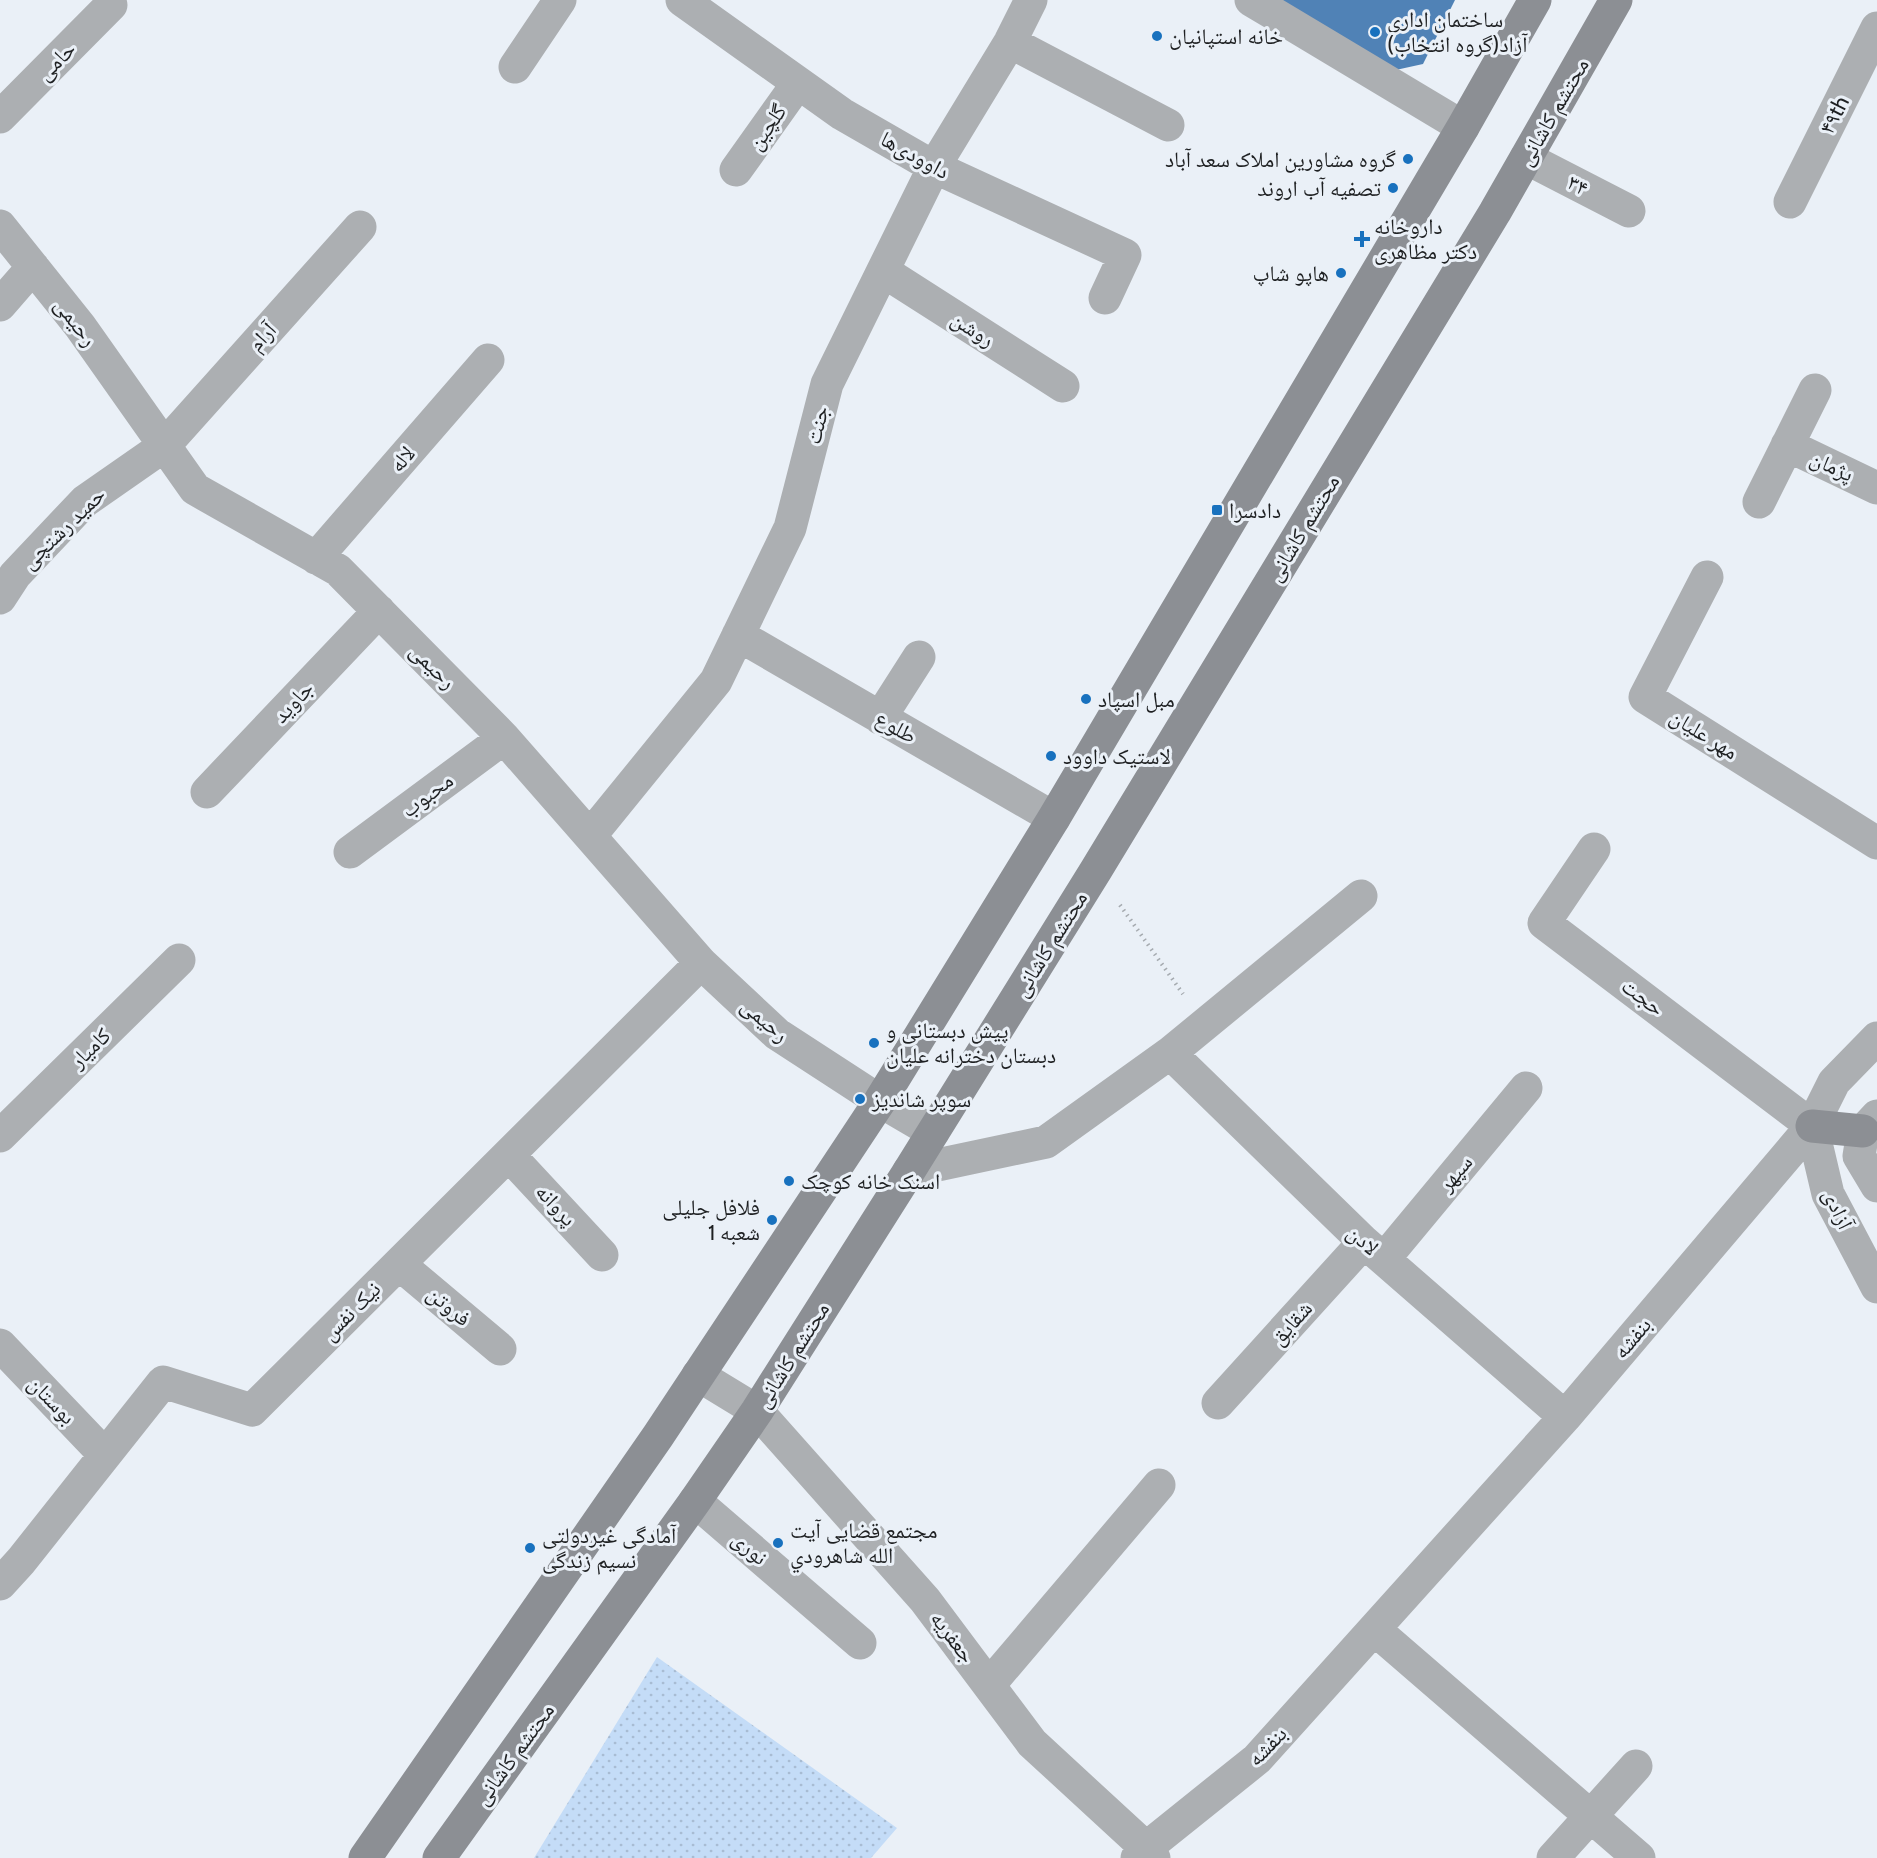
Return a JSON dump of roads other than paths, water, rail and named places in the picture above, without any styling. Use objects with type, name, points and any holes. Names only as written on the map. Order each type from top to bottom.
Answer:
[{"type":"main road","points":[[365,1858],[658,1436],[880,1101],[1054,818],[1463,127],[1535,0]]},
{"type":"main road","name":"محتشم کاشانی","points":[[439,1858],[757,1411],[909,1172],[1096,870],[1526,158],[1616,0]]},
{"type":"main road","points":[[1812,1126],[1870,1124]]},
{"type":"street","points":[[515,67],[560,0]]},
{"type":"street","name":"داوودی‌ها","points":[[682,0],[842,114],[934,167],[1125,255],[1106,298]]},
{"type":"street","name":"جنت","points":[[590,836],[716,681],[790,528],[827,384],[934,167],[1010,42],[1031,0]]},
{"type":"street","points":[[1251,0],[1463,127]]},
{"type":"street","name":"حامی","points":[[0,117],[111,5]]},
{"type":"street","name":"۴۹th","points":[[1790,202],[1877,28]]},
{"type":"street","points":[[1010,42],[1168,125]]},
{"type":"street","name":"گلچین","points":[[736,170],[798,83]]},
{"type":"street","name":"۳۴","points":[[1526,158],[1629,211]]},
{"type":"street","name":"رحیمی","points":[[0,226],[80,326],[195,489],[338,570],[504,738],[701,963],[777,1034],[880,1101],[933,1132]]},
{"type":"street","name":"آرام","points":[[164,446],[360,227]]},
{"type":"street","points":[[0,304],[33,267]]},
{"type":"street","name":"روشن","points":[[883,271],[1063,386]]},
{"type":"street","name":"لاله","points":[[316,558],[488,360]]},
{"type":"street","points":[[1758,502],[1815,390]]},
{"type":"street","name":"پژمان","points":[[1787,445],[1877,488]]},
{"type":"street","name":"حمید رشتچی","points":[[0,598],[15,575],[85,501],[164,446]]},
{"type":"street","name":"مهر علیان","points":[[1707,577],[1645,697],[1877,843]]},
{"type":"street","name":"جاوید","points":[[207,792],[379,611]]},
{"type":"street","name":"طلوع","points":[[738,635],[1054,818]]},
{"type":"street","points":[[880,718],[919,657]]},
{"type":"street","name":"محبوب","points":[[350,852],[504,738]]},
{"type":"street","name":"حجت","points":[[1594,849],[1545,923],[1812,1126]]},
{"type":"street","points":[[909,1172],[1046,1142],[1170,1053],[1361,896]]},
{"type":"street","name":"کامیار","points":[[0,1136],[179,960]]},
{"type":"street","name":"نیک نفس","points":[[0,1584],[21,1561],[163,1382],[252,1410],[701,963]]},
{"type":"street","name":"بنفشه","points":[[1146,1855],[1257,1759],[1565,1417],[1812,1126],[1834,1082],[1877,1038]]},
{"type":"street","name":"لادن","points":[[1170,1053],[1374,1251],[1565,1417]]},
{"type":"street","name":"سپهر","points":[[1374,1251],[1526,1088]]},
{"type":"street","name":"آزادی","points":[[1870,1124],[1859,1156],[1877,1186]]},
{"type":"street","name":"آزادی","points":[[1812,1126],[1828,1194],[1877,1287]]},
{"type":"street","name":"پروانه","points":[[509,1155],[602,1255]]},
{"type":"street","name":"شقایق","points":[[1218,1403],[1374,1251]]},
{"type":"street","name":"فروتن","points":[[399,1264],[500,1349]]},
{"type":"street","name":"بوستان","points":[[0,1345],[105,1455]]},
{"type":"street","name":"جعفریه","points":[[698,1375],[757,1411],[925,1600],[1032,1743],[1146,1855]]},
{"type":"street","points":[[989,1685],[1160,1485]]},
{"type":"street","name":"نوری","points":[[695,1501],[860,1643]]},
{"type":"street","points":[[1374,1629],[1639,1858]]},
{"type":"street","points":[[1553,1858],[1636,1766]]},
{"type":"place","name":"ساختمان اداری آزاد(گروه انتخاب)","points":[[1375,32]]},
{"type":"place","name":"خانه استپانیان","points":[[1157,36]]},
{"type":"place","name":"گروه مشاورین املاک سعد آباد","points":[[1408,159]]},
{"type":"place","name":"تصفیه آب اروند","points":[[1393,188]]},
{"type":"place","name":"داروخانه دکتر مظاهری","points":[[1362,239]]},
{"type":"place","name":"هاپو شاپ","points":[[1341,273]]},
{"type":"place","name":"دادسرا","points":[[1217,510]]},
{"type":"place","name":"مبل اسپاد","points":[[1086,699]]},
{"type":"place","name":"لاستیک داوود","points":[[1051,756]]},
{"type":"place","name":"پیش دبستانی و دبستان دخترانه علیان","points":[[874,1043]]},
{"type":"place","name":"سوپر شاندیز","points":[[860,1099]]},
{"type":"place","name":"اسنک خانه کوچک","points":[[789,1181]]},
{"type":"place","name":"فلافل جلیلی شعبه 1","points":[[772,1220]]},
{"type":"place","name":"مجتمع قضایی آیت الله شاهرودي","points":[[778,1543]]},
{"type":"place","name":"آمادگی غیردولتی نسیم زندگی","points":[[530,1548]]}]
